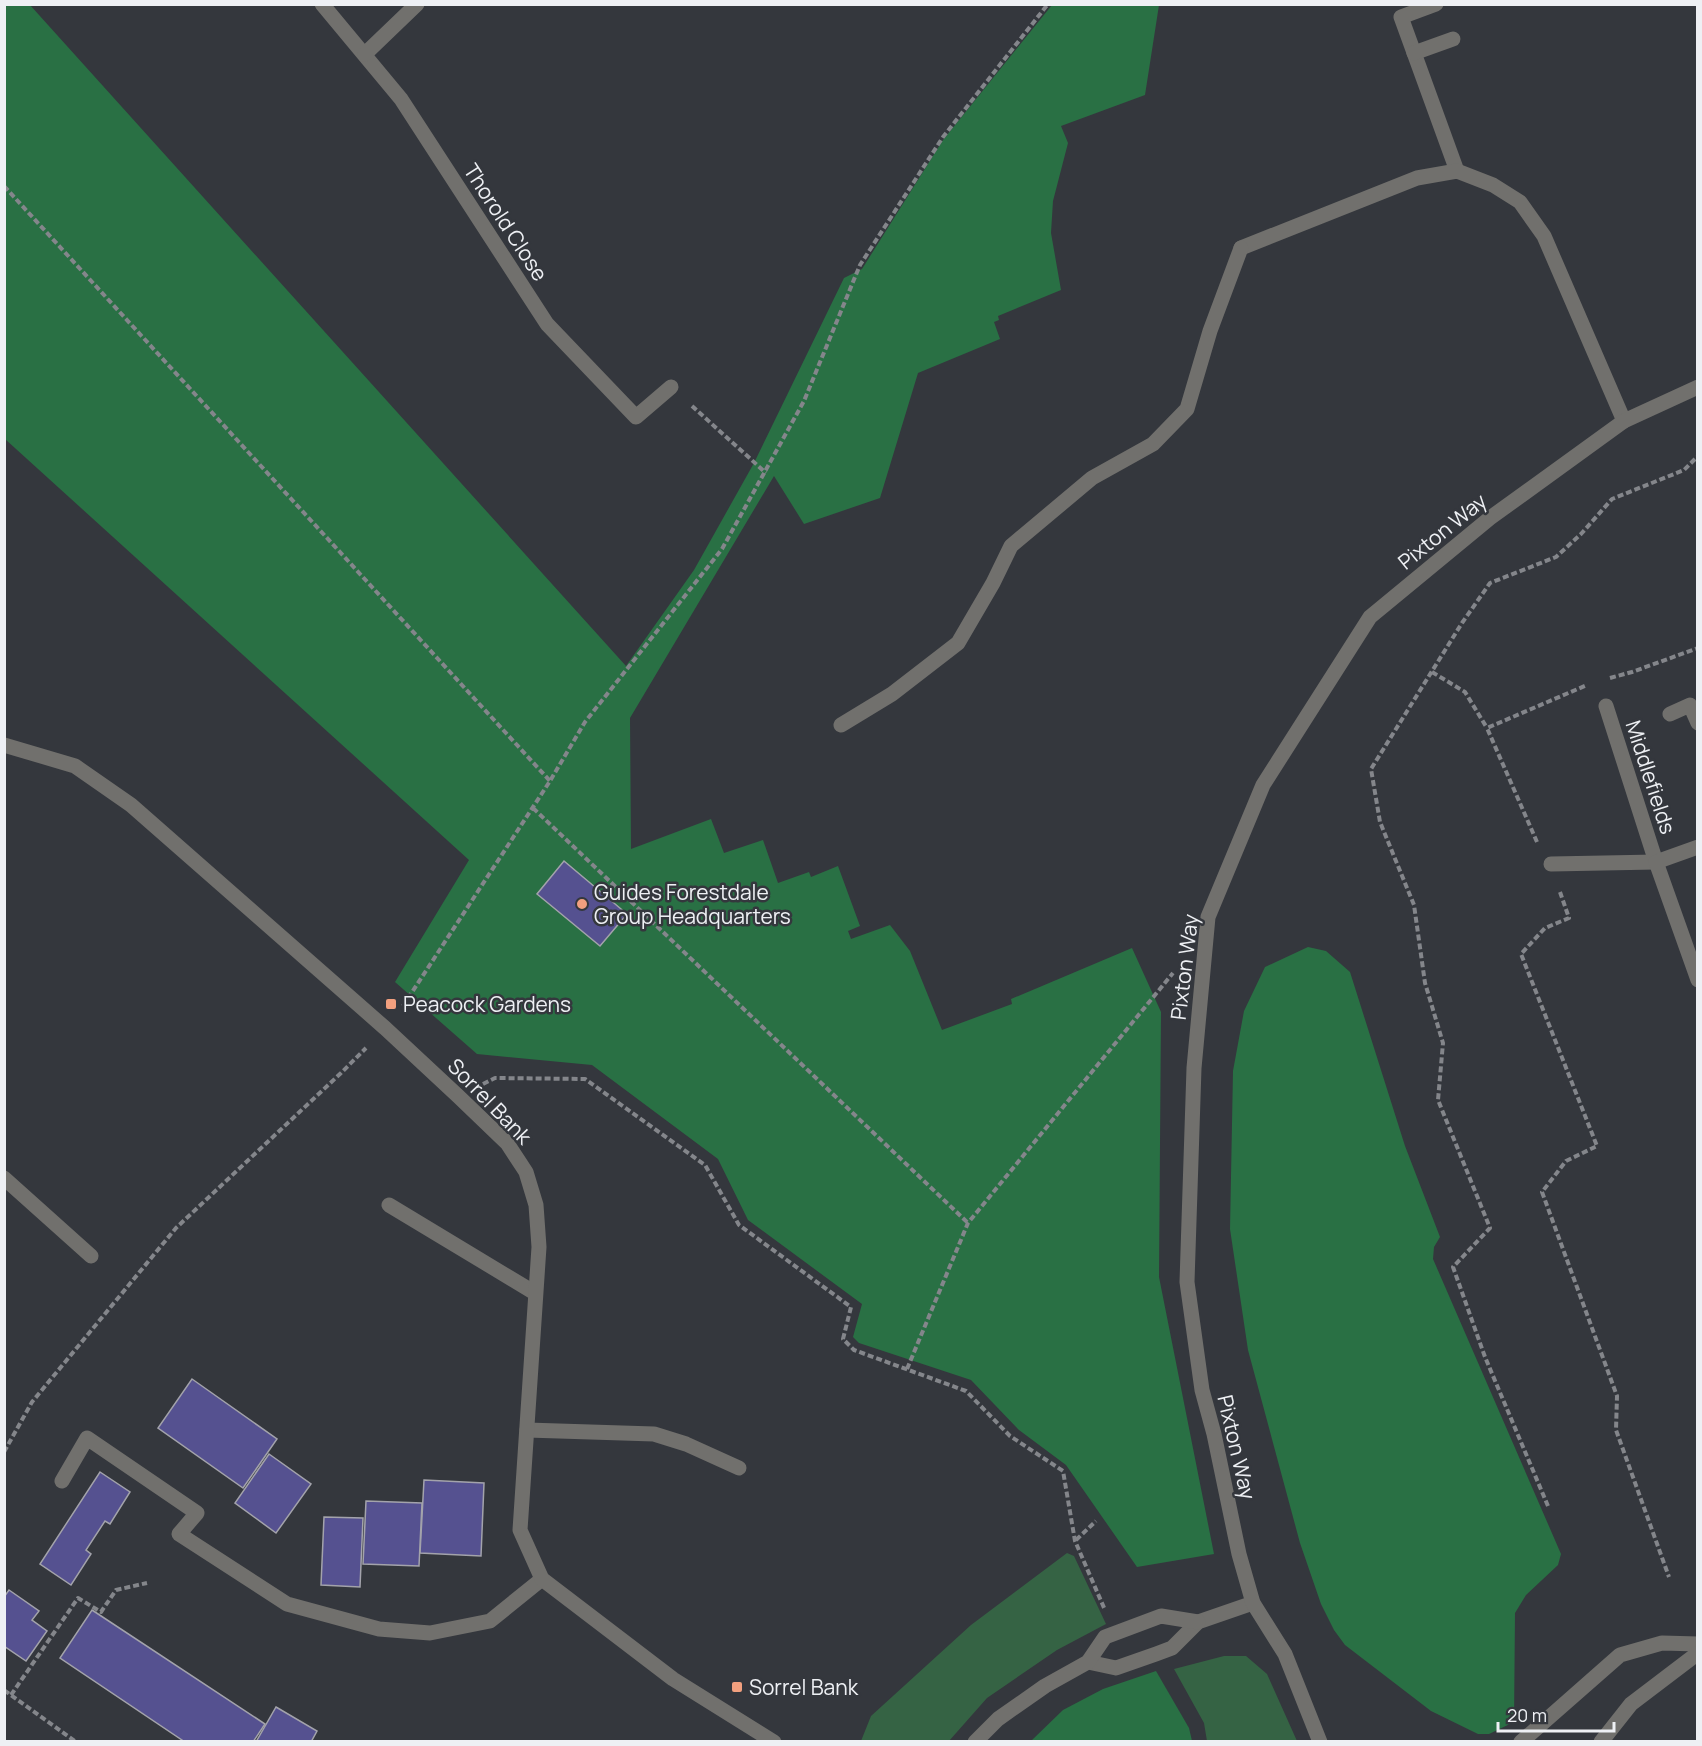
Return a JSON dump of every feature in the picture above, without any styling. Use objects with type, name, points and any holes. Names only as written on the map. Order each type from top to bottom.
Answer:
[{"type":"street","name":"Thorold Close","points":[[322,4],[401,99],[547,324],[636,417],[672,387]]},
{"type":"street","points":[[365,54],[417,4]]},
{"type":"street","points":[[1436,4],[1401,17],[1457,171]]},
{"type":"street","points":[[1414,53],[1453,39]]},
{"type":"street","points":[[841,724],[892,694],[957,643],[993,583],[1011,546],[1092,478],[1153,444],[1186,409],[1210,331],[1241,248],[1417,178],[1457,171],[1493,185],[1521,202],[1544,236],[1624,421]]},
{"type":"street","name":"Pixton Way","points":[[1320,1742],[1285,1654],[1253,1603],[1239,1554],[1214,1434],[1202,1390],[1187,1282],[1194,1068],[1208,917],[1263,785],[1370,617],[1490,518],[1624,421],[1698,387]]},
{"type":"street","points":[[1670,714],[1690,705],[1698,723]]},
{"type":"street","name":"Middlefields","points":[[1606,706],[1656,862],[1698,980]]},
{"type":"street","points":[[4,745],[75,766],[132,805],[385,1028]]},
{"type":"street","name":"Middlefields","points":[[1656,862],[1698,847]]},
{"type":"street","points":[[1551,864],[1656,862]]},
{"type":"street","name":"Sorrel Bank","points":[[385,1028],[507,1143],[526,1172],[536,1205],[539,1247],[520,1530],[542,1579],[673,1679],[774,1742]]},
{"type":"street","points":[[4,1178],[91,1256]]},
{"type":"street","points":[[389,1205],[536,1293]]},
{"type":"street","points":[[527,1430],[654,1434],[687,1444],[739,1468]]},
{"type":"street","points":[[62,1481],[87,1438],[196,1513],[179,1534],[287,1604],[379,1629],[430,1632],[490,1621],[542,1579]]},
{"type":"street","points":[[1088,1662],[1116,1668],[1156,1654],[1172,1648],[1198,1622],[1253,1603]]},
{"type":"street","points":[[975,1742],[998,1719],[1045,1686],[1088,1662],[1105,1637],[1161,1616],[1198,1622]]},
{"type":"street","points":[[1521,1742],[1620,1655],[1662,1643],[1698,1644]]},
{"type":"street","points":[[1600,1742],[1631,1704],[1698,1653]]},
{"type":"path","points":[[4,1452],[32,1402],[176,1228],[341,1073],[395,1018],[550,781],[585,722],[722,549],[804,401],[860,265],[943,137],[1048,4]]},
{"type":"path","points":[[4,186],[550,781]]},
{"type":"path","points":[[672,387],[766,473]]},
{"type":"path","points":[[1548,1506],[1485,1357],[1453,1267],[1490,1228],[1438,1100],[1443,1043],[1425,983],[1414,905],[1380,822],[1371,769],[1462,623],[1490,583],[1556,556],[1581,534],[1612,499],[1684,470],[1698,456]]},
{"type":"path","points":[[1487,728],[1597,681],[1632,672],[1698,648]]},
{"type":"path","points":[[1432,672],[1465,692],[1487,728],[1534,836],[1551,864],[1569,918],[1545,928],[1521,954],[1597,1146],[1566,1161],[1542,1192],[1617,1396],[1616,1430],[1669,1577]]},
{"type":"path","points":[[1597,681],[1606,706]]},
{"type":"path","points":[[532,808],[968,1223]]},
{"type":"path","points":[[907,1369],[968,1223],[1176,969]]},
{"type":"path","points":[[458,1096],[495,1078],[585,1079],[705,1165],[738,1225],[851,1307],[843,1339],[854,1350],[966,1391],[1010,1436],[1063,1471],[1075,1541],[1106,1611]]},
{"type":"path","points":[[1075,1541],[1096,1521]]},
{"type":"path","points":[[11,1695],[78,1598],[100,1612],[116,1590],[147,1583]]},
{"type":"path","points":[[4,1690],[76,1742]]},
{"type":"green space","points":[[4,5],[30,5],[626,666],[694,570],[754,463],[844,278],[862,269],[943,140],[1052,5],[1159,5],[1145,95],[1061,126],[1068,143],[1053,201],[1051,233],[1061,290],[998,316],[999,320],[994,322],[1000,339],[918,373],[880,498],[804,524],[774,476],[630,718],[631,849],[711,819],[724,853],[763,840],[778,883],[809,872],[811,877],[838,866],[860,926],[848,931],[851,939],[890,925],[910,951],[942,1030],[1012,1004],[1011,999],[1132,948],[1161,1012],[1159,1277],[1214,1554],[1137,1567],[1066,1465],[1019,1430],[971,1380],[859,1343],[853,1337],[862,1304],[748,1220],[718,1159],[592,1065],[477,1054],[395,982],[469,860],[5,439]]},
{"type":"green space","points":[[1308,947],[1326,951],[1350,972],[1405,1146],[1440,1237],[1434,1247],[1433,1259],[1561,1554],[1558,1565],[1526,1595],[1515,1613],[1514,1722],[1489,1734],[1478,1734],[1431,1711],[1345,1645],[1334,1630],[1321,1604],[1300,1543],[1248,1350],[1230,1229],[1233,1071],[1244,1011],[1265,967]]},
{"type":"green space","points":[[1067,1553],[1074,1556],[1106,1624],[1057,1650],[987,1698],[949,1741],[861,1741],[871,1716],[971,1625]]},
{"type":"green space","points":[[1224,1656],[1246,1656],[1267,1674],[1297,1741],[1207,1741],[1204,1723],[1174,1669]]},
{"type":"green space","points":[[1156,1671],[1189,1728],[1192,1741],[1031,1741],[1063,1710],[1103,1689]]},
{"type":"building","name":"Guides Forestdale Group Headquarters","points":[[564,861],[627,914],[600,946],[537,894]]},
{"type":"building","points":[[192,1379],[277,1439],[243,1488],[158,1428]]},
{"type":"building","points":[[269,1454],[311,1484],[276,1533],[235,1503]]},
{"type":"building","points":[[100,1472],[130,1492],[110,1524],[105,1521],[86,1550],[91,1554],[71,1585],[40,1564]]},
{"type":"building","points":[[424,1480],[484,1483],[481,1556],[420,1553]]},
{"type":"building","points":[[366,1501],[422,1503],[419,1566],[363,1564]]},
{"type":"building","points":[[324,1517],[363,1518],[360,1587],[321,1585]]},
{"type":"building","points":[[9,1590],[39,1611],[32,1620],[47,1631],[26,1661],[4,1646],[4,1597]]},
{"type":"building","points":[[92,1610],[265,1724],[253,1742],[185,1742],[60,1658]]},
{"type":"building","points":[[276,1707],[317,1731],[311,1742],[256,1742]]},
{"type":"place","name":"Guides Forestdale Group Headquarters","points":[[582,904]]},
{"type":"place","name":"Peacock Gardens","points":[[391,1004]]},
{"type":"place","name":"Sorrel Bank","points":[[737,1687]]}]
